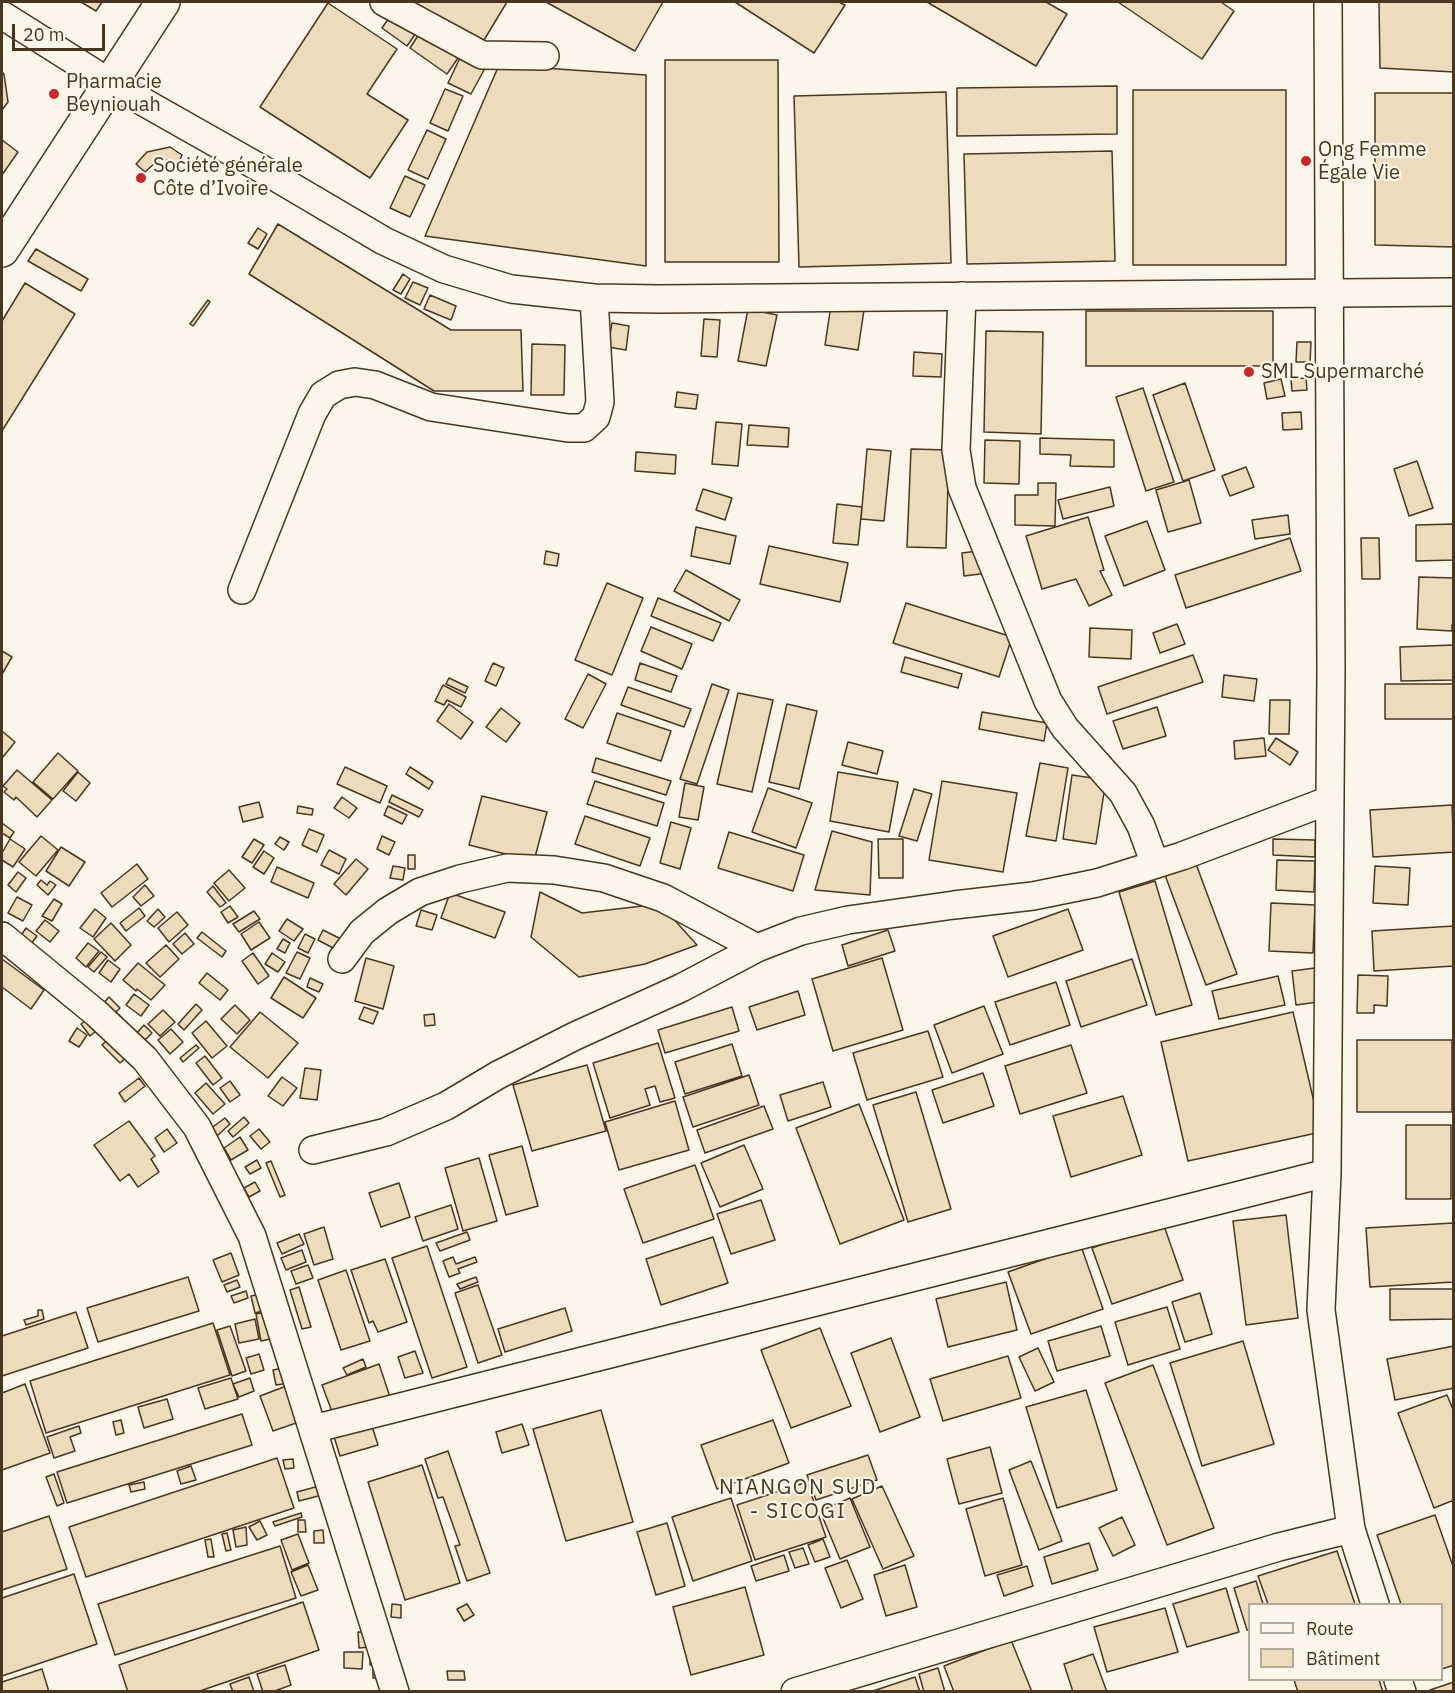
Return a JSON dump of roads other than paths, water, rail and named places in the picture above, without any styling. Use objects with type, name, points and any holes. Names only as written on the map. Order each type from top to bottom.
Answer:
[{"type":"street","points":[[2,250],[163,2]]},
{"type":"street","points":[[384,2],[482,55],[545,56]]},
{"type":"street","points":[[1328,2],[1331,423],[1330,801],[1327,1173],[1320,1310],[1351,1529],[1374,1603]]},
{"type":"street","points":[[2,15],[110,83],[384,241],[444,269],[511,289],[594,298],[660,299],[1454,292]]},
{"type":"street","points":[[962,296],[956,450],[962,488],[1048,701],[1065,728],[1123,793],[1141,826],[1155,864]]},
{"type":"street","points":[[242,590],[312,414],[323,394],[339,385],[355,382],[375,385],[431,407],[568,428],[584,428],[596,417],[600,402],[594,298]]},
{"type":"street","points":[[313,1150],[386,1132],[446,1106],[498,1075],[556,1045],[681,988],[757,948],[801,931],[849,920],[1033,896],[1097,883],[1330,801]]},
{"type":"street","points":[[342,959],[362,932],[388,911],[420,891],[507,868],[554,870],[614,881],[663,898],[757,948]]},
{"type":"street","points":[[2,936],[96,1013],[145,1059],[197,1127],[252,1236],[396,1692]]},
{"type":"street","points":[[313,1429],[1327,1173]]},
{"type":"street","points":[[795,1692],[1279,1547],[1351,1529]]},
{"type":"place","name":"Pharmacie Beyniouah","points":[[54,94]]},
{"type":"place","name":"Ong Femme Égale Vie","points":[[1306,161]]},
{"type":"place","name":"Société générale Côte d’Ivoire","points":[[141,178]]},
{"type":"place","name":"SML Supermarché","points":[[1249,372]]},
{"type":"district","name":"NIANGON SUD - SICOGI","points":[[798,1500]]}]
